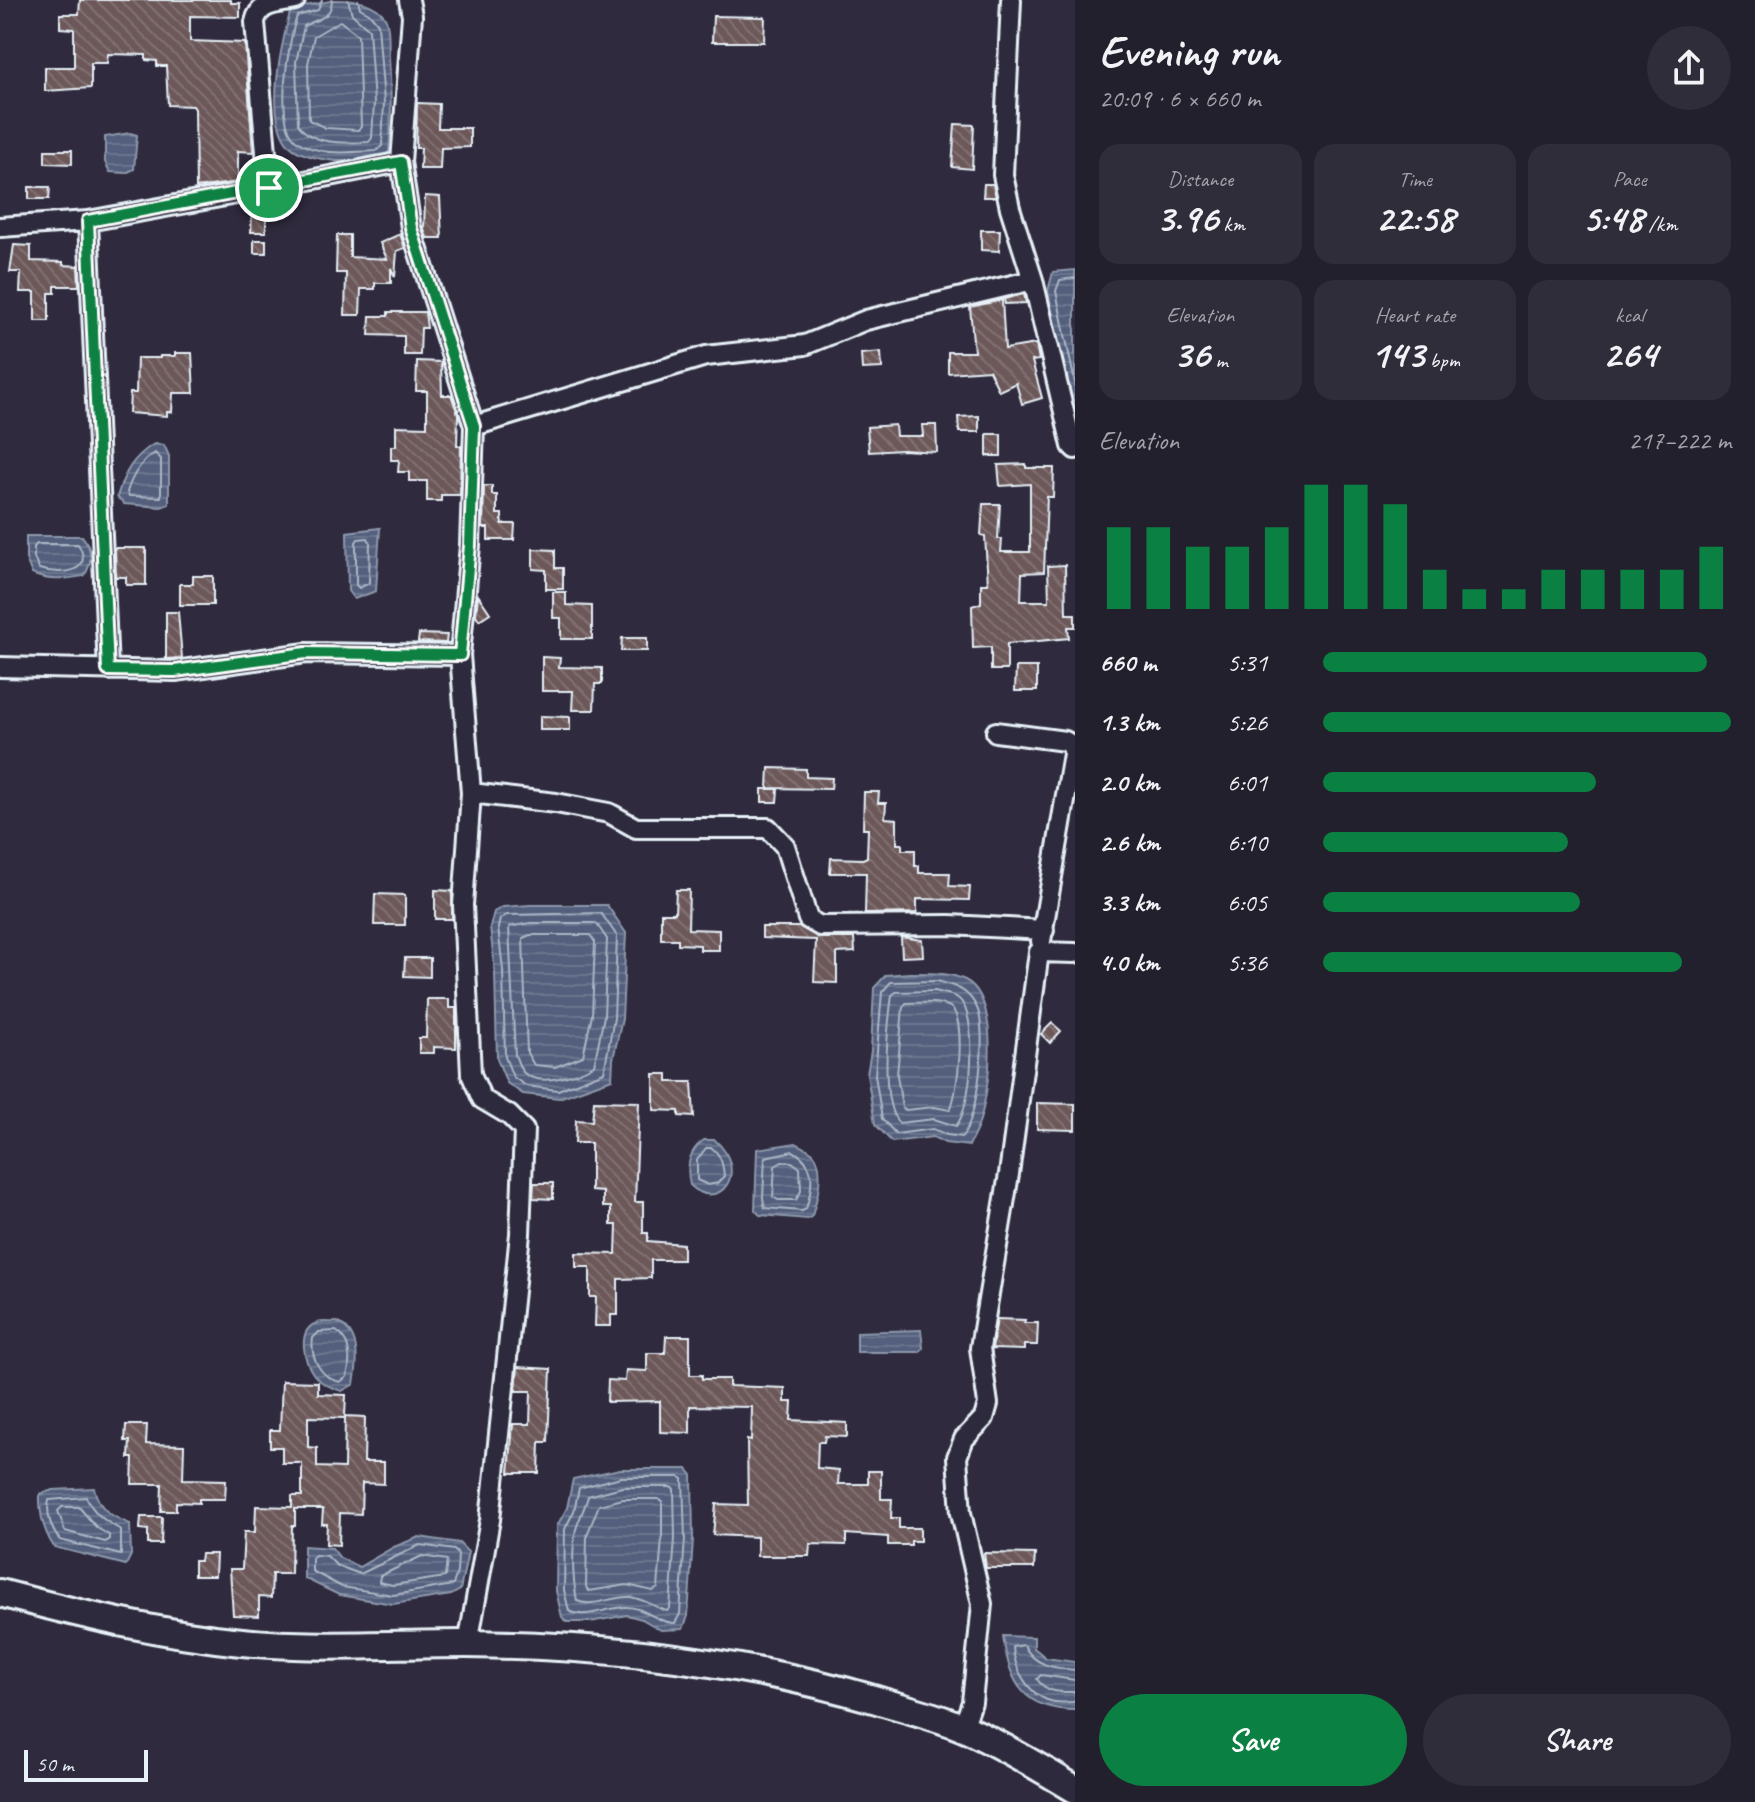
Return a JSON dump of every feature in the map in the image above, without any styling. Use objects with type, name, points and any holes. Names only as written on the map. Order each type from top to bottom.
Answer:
[{"type":"main road","points":[[0,1593],[156,1630],[244,1642],[344,1646],[468,1644],[647,1654],[760,1671],[842,1690],[963,1728],[1075,1789]]},
{"type":"street","points":[[269,188],[255,22],[262,7],[295,0]]},
{"type":"street","points":[[409,0],[412,16],[401,162],[411,228],[474,426],[470,545],[460,655],[471,793],[463,905],[471,1074],[482,1099],[509,1115],[524,1130],[520,1234],[490,1520],[468,1644]]},
{"type":"street","points":[[1011,0],[1003,175],[1075,449]]},
{"type":"street","points":[[0,227],[88,221],[401,162]]},
{"type":"street","points":[[88,221],[108,670]]},
{"type":"street","points":[[474,426],[706,356],[805,345],[866,320],[1033,280]]},
{"type":"street","points":[[0,667],[175,671],[306,653],[460,655]]},
{"type":"street","points":[[963,1728],[972,1702],[982,1604],[961,1513],[957,1457],[964,1439],[984,1418],[988,1404],[980,1348],[1011,1158],[1039,952],[1073,754],[1072,745],[1065,741],[996,732]]},
{"type":"street","points":[[471,793],[609,813],[636,828],[768,828],[785,846],[808,919],[820,926],[950,925],[1044,930]]},
{"type":"street","points":[[1039,952],[1075,953]]},
{"type":"water","points":[[335,0],[370,5],[386,19],[391,93],[390,140],[389,152],[378,158],[336,161],[318,158],[294,149],[282,133],[276,99],[277,79],[291,9]]},
{"type":"water","points":[[130,133],[137,135],[134,169],[126,173],[110,172],[105,162],[105,137]]},
{"type":"water","points":[[1075,270],[1075,432],[1068,415],[1068,388],[1048,291],[1053,272]]},
{"type":"water","points":[[154,444],[164,445],[169,456],[169,504],[161,507],[124,504],[117,497],[126,473],[140,454]]},
{"type":"water","points":[[380,528],[376,591],[354,599],[348,591],[347,532]]},
{"type":"water","points":[[26,536],[82,536],[90,556],[84,576],[51,579],[32,574],[26,559]]},
{"type":"water","points":[[607,905],[626,933],[622,1019],[612,1079],[559,1098],[523,1094],[507,1083],[497,1059],[495,971],[490,927],[494,912],[503,907]]},
{"type":"water","points":[[909,973],[959,977],[976,990],[984,1005],[990,1046],[987,1090],[978,1126],[969,1146],[945,1143],[933,1137],[892,1142],[875,1124],[867,1074],[874,988],[886,975]]},
{"type":"water","points":[[704,1140],[715,1140],[730,1165],[726,1185],[720,1192],[711,1194],[690,1185],[689,1178],[691,1154]]},
{"type":"water","points":[[796,1143],[813,1153],[819,1167],[819,1184],[812,1216],[808,1219],[760,1215],[755,1210],[757,1149]]},
{"type":"water","points":[[319,1322],[337,1322],[350,1333],[357,1358],[354,1384],[342,1391],[326,1385],[314,1375],[304,1346],[310,1327]]},
{"type":"water","points":[[921,1330],[923,1348],[920,1352],[857,1352],[857,1332]]},
{"type":"water","points":[[620,1469],[687,1469],[692,1475],[693,1539],[688,1616],[683,1629],[661,1630],[627,1615],[590,1622],[567,1622],[562,1617],[556,1591],[557,1526],[567,1508],[573,1479]]},
{"type":"water","points":[[94,1488],[106,1511],[130,1524],[131,1555],[126,1565],[54,1547],[47,1534],[41,1515],[40,1494],[53,1490]]},
{"type":"water","points":[[419,1537],[459,1543],[468,1552],[460,1590],[451,1595],[393,1604],[339,1595],[304,1578],[304,1546],[332,1548],[340,1558],[359,1567]]},
{"type":"water","points":[[1003,1636],[1034,1637],[1034,1648],[1046,1658],[1075,1662],[1075,1710],[1043,1705],[1022,1691],[1010,1667]]},
{"type":"building","points":[[80,0],[231,0],[231,3],[240,3],[240,17],[190,16],[190,41],[245,43],[253,152],[238,151],[238,182],[196,188],[195,109],[193,106],[168,105],[166,66],[157,66],[157,61],[146,60],[146,55],[108,54],[107,63],[91,63],[91,88],[45,91],[45,67],[74,67],[74,29],[60,28],[60,14],[79,14]]},
{"type":"building","points":[[713,16],[765,17],[764,42],[712,42]]},
{"type":"building","points":[[417,103],[439,104],[438,128],[470,128],[470,147],[441,148],[440,169],[420,169],[421,148],[416,148]]},
{"type":"building","points":[[955,124],[974,125],[972,169],[952,167]]},
{"type":"building","points":[[45,150],[72,150],[72,164],[45,163]]},
{"type":"building","points":[[984,184],[993,184],[996,197],[983,197]]},
{"type":"building","points":[[29,187],[50,187],[49,199],[29,199]]},
{"type":"building","points":[[425,196],[440,197],[442,238],[427,238],[424,230]]},
{"type":"building","points":[[252,214],[266,214],[266,232],[251,232]]},
{"type":"building","points":[[981,230],[1000,230],[999,251],[981,250]]},
{"type":"building","points":[[400,234],[405,248],[397,251],[395,277],[391,268],[391,283],[375,283],[375,289],[361,289],[360,315],[345,315],[346,273],[336,273],[337,235],[350,235],[350,257],[387,259],[380,243]]},
{"type":"building","points":[[254,240],[266,240],[266,253],[254,253]]},
{"type":"building","points":[[14,245],[31,246],[31,261],[78,266],[79,286],[55,286],[55,293],[49,293],[49,321],[35,321],[35,292],[20,292],[21,272],[10,272]]},
{"type":"building","points":[[1024,294],[1026,303],[1005,304],[1004,299]]},
{"type":"building","points":[[1002,300],[1005,349],[1036,344],[1039,360],[1032,361],[1042,398],[1022,404],[1016,383],[999,391],[989,370],[948,373],[948,352],[974,352],[970,307]]},
{"type":"building","points":[[388,312],[425,312],[427,328],[421,328],[420,355],[404,355],[404,336],[369,335],[370,316],[388,316]]},
{"type":"building","points":[[881,352],[882,368],[862,369],[861,354]]},
{"type":"building","points":[[175,353],[192,353],[194,393],[173,393],[172,412],[167,412],[167,416],[129,413],[130,393],[136,393],[137,358],[160,358],[175,356]]},
{"type":"building","points":[[417,361],[441,362],[442,395],[451,395],[458,414],[460,495],[441,495],[441,501],[427,501],[427,481],[409,481],[409,472],[398,472],[399,460],[391,460],[391,446],[396,446],[396,426],[427,427],[427,391],[416,391]]},
{"type":"building","points":[[979,416],[979,432],[959,432],[958,417]]},
{"type":"building","points":[[895,425],[896,436],[923,436],[922,425],[936,425],[937,452],[869,452],[867,427]]},
{"type":"building","points":[[987,434],[1001,434],[1001,456],[987,456]]},
{"type":"building","points":[[1026,464],[1026,468],[1054,468],[1053,497],[1047,497],[1044,572],[1022,573],[1021,601],[1049,601],[1048,566],[1065,565],[1066,614],[1075,614],[1075,627],[1068,627],[1069,638],[1007,644],[1007,670],[991,670],[991,647],[973,648],[972,606],[981,603],[981,584],[988,584],[985,536],[981,535],[983,504],[1000,504],[998,539],[1002,539],[1001,552],[1030,552],[1030,484],[1000,486],[998,465]]},
{"type":"building","points":[[484,486],[492,486],[492,495],[497,495],[497,514],[502,514],[502,524],[515,524],[514,540],[488,540],[488,528],[483,528]]},
{"type":"building","points":[[115,548],[146,548],[146,585],[126,585],[126,577],[116,577]]},
{"type":"building","points":[[533,549],[555,550],[555,568],[563,568],[563,589],[546,589],[546,570],[533,569]]},
{"type":"building","points":[[193,576],[213,576],[213,605],[180,605],[180,584],[193,584]]},
{"type":"building","points":[[553,592],[566,592],[566,605],[592,606],[592,639],[561,639],[561,618],[553,618]]},
{"type":"building","points":[[478,595],[490,613],[479,620],[476,615]]},
{"type":"building","points":[[166,612],[178,612],[182,658],[166,659]]},
{"type":"building","points":[[419,634],[447,635],[446,643],[418,642]]},
{"type":"building","points":[[622,638],[647,638],[647,651],[621,651]]},
{"type":"building","points":[[542,657],[560,658],[559,667],[602,668],[602,684],[595,684],[594,710],[572,710],[573,691],[542,691]]},
{"type":"building","points":[[1016,667],[1037,667],[1037,691],[1015,691]]},
{"type":"building","points":[[540,716],[570,717],[570,730],[540,730]]},
{"type":"building","points":[[769,768],[806,769],[806,777],[832,778],[831,789],[768,788]]},
{"type":"building","points":[[762,789],[778,789],[777,802],[762,802]]},
{"type":"building","points":[[864,792],[879,792],[878,803],[886,803],[885,818],[897,819],[897,844],[902,844],[902,850],[915,850],[915,866],[919,866],[919,873],[950,873],[949,886],[970,887],[969,900],[917,899],[917,913],[865,914],[866,873],[830,873],[831,858],[867,857],[868,829],[863,829]]},
{"type":"building","points":[[435,890],[452,891],[452,919],[435,919]]},
{"type":"building","points":[[676,890],[689,890],[688,929],[719,930],[719,950],[700,950],[700,945],[678,944],[678,939],[661,939],[661,913],[675,913]]},
{"type":"building","points":[[375,894],[405,895],[405,925],[374,925]]},
{"type":"building","points":[[762,927],[800,927],[820,938],[854,938],[855,952],[837,953],[837,983],[814,982],[816,940],[762,938]]},
{"type":"building","points":[[901,937],[922,940],[923,956],[902,957]]},
{"type":"building","points":[[405,958],[430,958],[430,977],[404,976]]},
{"type":"building","points":[[427,999],[449,999],[449,1008],[456,1008],[456,1048],[434,1047],[434,1053],[419,1053],[419,1038],[426,1038]]},
{"type":"building","points":[[1052,1023],[1061,1031],[1050,1043],[1041,1034]]},
{"type":"building","points":[[654,1074],[668,1074],[668,1082],[692,1082],[694,1117],[679,1116],[679,1111],[654,1110]]},
{"type":"building","points":[[594,1101],[639,1102],[635,1202],[643,1202],[643,1233],[648,1233],[648,1241],[683,1244],[683,1260],[651,1260],[651,1278],[618,1279],[618,1315],[611,1315],[611,1326],[595,1326],[596,1297],[590,1297],[590,1267],[576,1267],[576,1253],[616,1254],[617,1225],[611,1225],[611,1207],[603,1207],[603,1192],[591,1191],[591,1143],[575,1143],[576,1120],[592,1121]]},
{"type":"building","points":[[1037,1103],[1075,1104],[1075,1130],[1037,1129]]},
{"type":"building","points":[[534,1183],[553,1183],[553,1199],[533,1198]]},
{"type":"building","points":[[997,1319],[1038,1323],[1037,1345],[1024,1345],[1024,1350],[992,1349]]},
{"type":"building","points":[[666,1336],[690,1336],[690,1375],[702,1375],[702,1379],[729,1379],[729,1386],[785,1388],[785,1402],[792,1402],[791,1420],[847,1423],[847,1437],[825,1436],[824,1442],[818,1442],[817,1468],[839,1470],[838,1484],[868,1484],[868,1471],[881,1471],[881,1499],[892,1499],[891,1518],[899,1518],[899,1528],[920,1528],[920,1541],[911,1541],[911,1545],[888,1545],[888,1537],[846,1534],[846,1545],[810,1544],[809,1556],[757,1556],[757,1537],[713,1535],[716,1504],[748,1505],[747,1440],[751,1441],[752,1407],[690,1406],[690,1433],[660,1432],[660,1401],[607,1402],[608,1380],[625,1381],[626,1370],[647,1371],[647,1353],[665,1353]]},
{"type":"building","points":[[518,1367],[551,1369],[548,1442],[540,1442],[539,1473],[509,1473],[513,1424],[530,1424],[531,1391],[516,1391]]},
{"type":"building","points":[[282,1381],[318,1382],[318,1394],[346,1395],[345,1416],[365,1417],[364,1462],[384,1462],[384,1484],[362,1483],[361,1514],[340,1513],[339,1545],[326,1544],[327,1524],[322,1524],[323,1509],[295,1509],[291,1574],[272,1574],[271,1598],[259,1597],[259,1616],[233,1615],[230,1569],[242,1569],[244,1532],[255,1532],[256,1506],[292,1507],[292,1496],[302,1496],[302,1463],[282,1463],[282,1447],[270,1447],[270,1430],[280,1430]],"holes":[[[308,1417],[345,1418],[344,1468],[317,1467],[317,1448],[308,1447]]]},
{"type":"building","points":[[126,1425],[147,1425],[146,1444],[184,1445],[183,1479],[226,1480],[225,1499],[199,1499],[199,1503],[176,1502],[176,1511],[161,1511],[162,1484],[132,1484],[133,1458],[129,1458],[130,1441],[125,1441]]},
{"type":"building","points":[[141,1517],[162,1517],[161,1544],[148,1544],[148,1530],[140,1529]]},
{"type":"building","points":[[984,1553],[1035,1554],[1034,1568],[986,1568]]},
{"type":"building","points":[[201,1554],[216,1554],[215,1576],[194,1576],[194,1561],[200,1561]]},
{"type":"route","points":[[401,162],[411,228],[474,426],[470,545],[460,655],[306,653],[175,671],[108,670],[88,221],[269,188],[401,162]]}]
